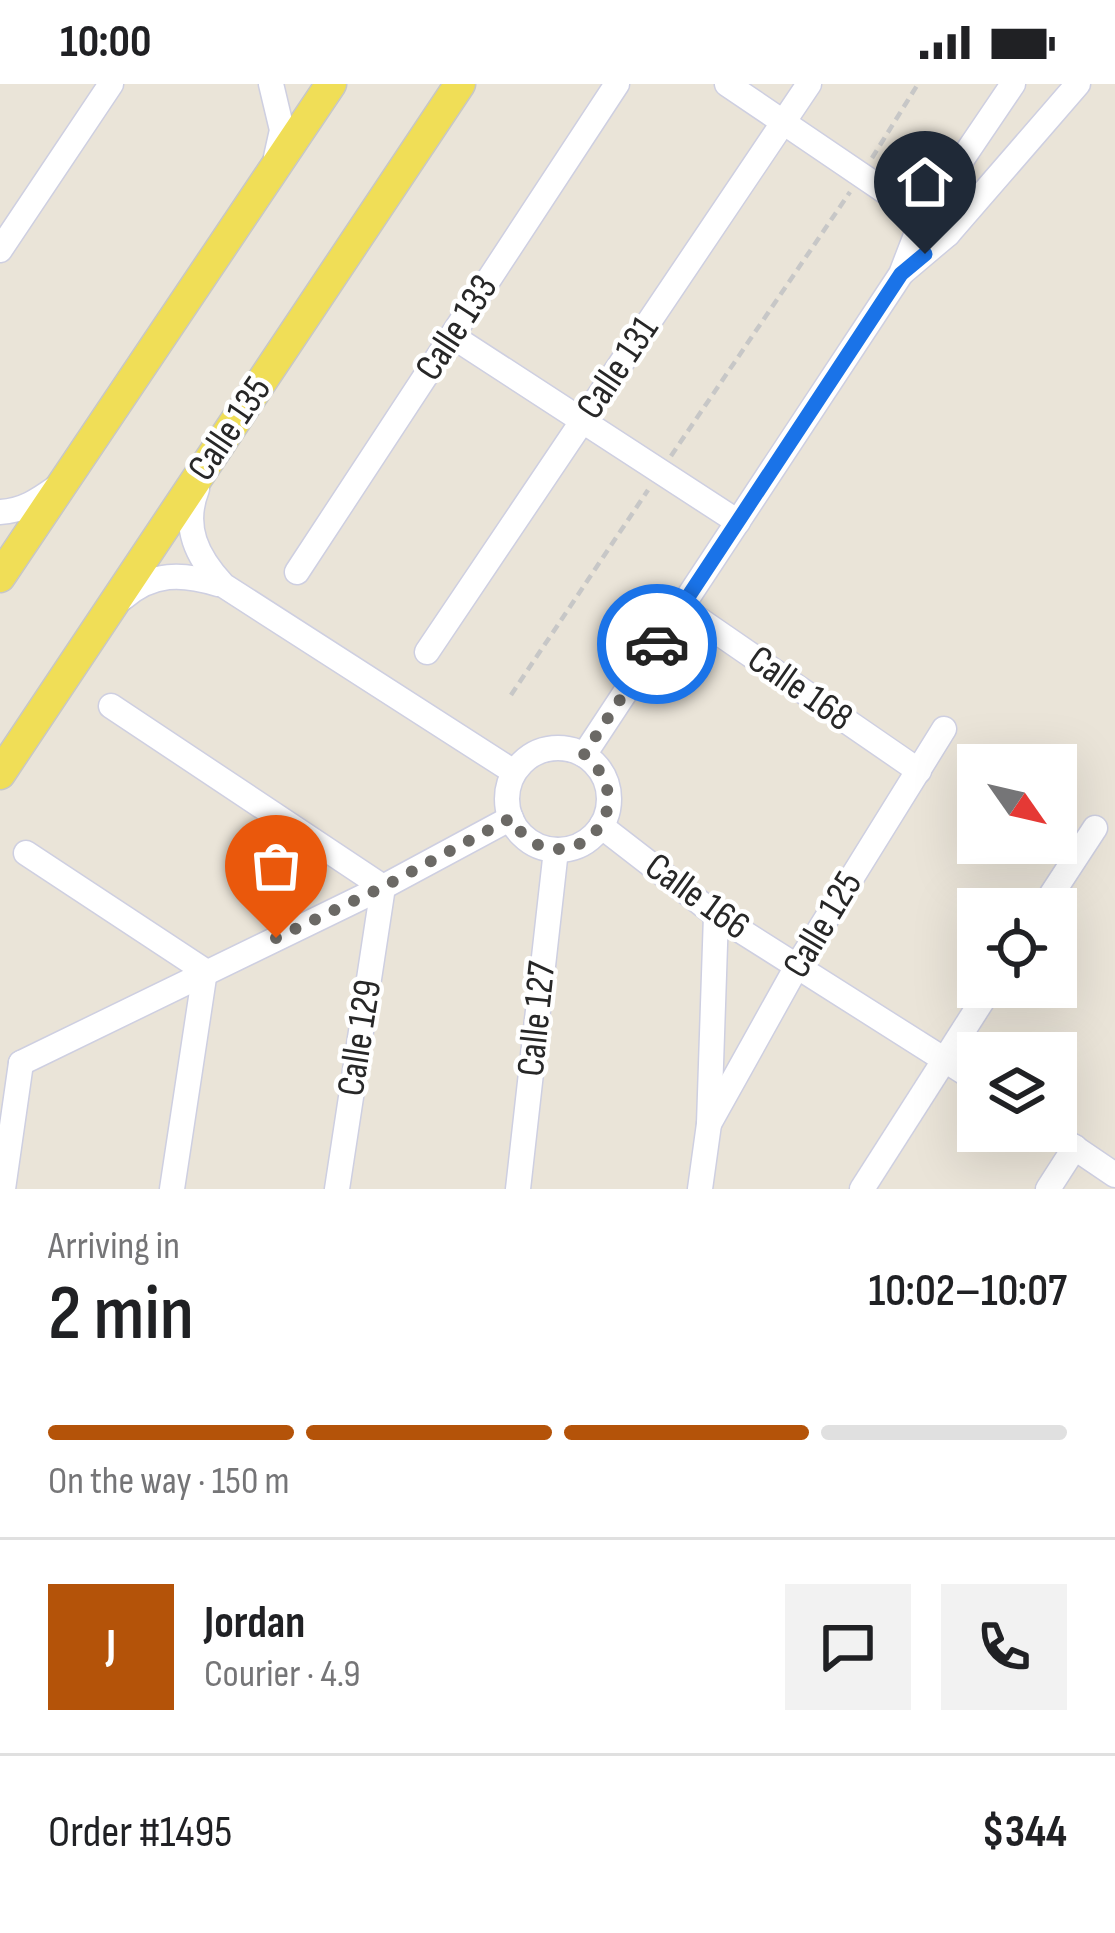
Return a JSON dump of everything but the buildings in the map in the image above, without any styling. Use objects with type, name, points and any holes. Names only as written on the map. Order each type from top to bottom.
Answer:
[{"type":"main road","points":[[0,577],[332,84]]},
{"type":"main road","name":"Calle 135","points":[[0,774],[460,84]]},
{"type":"main road","points":[[0,748],[34,723]]},
{"type":"street","points":[[0,250],[111,84]]},
{"type":"street","points":[[272,84],[282,130],[273,171]]},
{"type":"street","name":"Calle 133","points":[[297,572],[617,84]]},
{"type":"street","points":[[727,84],[949,234]]},
{"type":"street","name":"Calle 131","points":[[427,652],[808,84]]},
{"type":"street","points":[[584,754],[901,274],[923,217],[1013,84]]},
{"type":"street","points":[[901,274],[949,234],[1078,84]]},
{"type":"street","points":[[452,336],[737,522]]},
{"type":"street","points":[[208,462],[190,507],[192,537],[202,562],[224,585],[514,772]]},
{"type":"street","points":[[0,512],[36,502],[64,482]]},
{"type":"street","points":[[108,612],[137,586],[167,575],[190,575],[224,585]]},
{"type":"street","name":"Calle 168","points":[[681,607],[919,771]]},
{"type":"street","points":[[110,706],[383,887]]},
{"type":"street","name":"Calle 125","points":[[709,1124],[797,966],[944,729]]},
{"type":"street","points":[[545,749],[584,754],[605,779],[609,795],[602,826],[574,848],[556,850],[529,841],[511,818],[507,803],[514,772],[545,749]]},
{"type":"street","points":[[3,1189],[10,1057],[383,887],[511,818]]},
{"type":"street","name":"Calle 166","points":[[602,826],[716,915],[957,1067]]},
{"type":"street","points":[[1056,888],[1095,828]]},
{"type":"street","name":"Calle 127","points":[[518,1189],[556,850]]},
{"type":"street","points":[[26,853],[205,971]]},
{"type":"street","name":"Calle 129","points":[[337,1189],[383,887]]},
{"type":"street","points":[[700,1189],[709,1124],[716,915]]},
{"type":"street","points":[[172,1189],[205,971]]},
{"type":"street","points":[[862,1189],[977,1008]]},
{"type":"street","points":[[1077,1149],[1115,1175]]},
{"type":"street","points":[[1048,1189],[1072,1152]]},
{"type":"path","points":[[512,695],[862,175],[918,84]]},
{"type":"way so far","points":[[276,938],[511,818],[518,831],[542,848],[574,848],[590,839],[602,826],[609,795],[597,765],[584,754],[657,644]]},
{"type":"route","points":[[657,644],[901,274],[925,254]]}]
